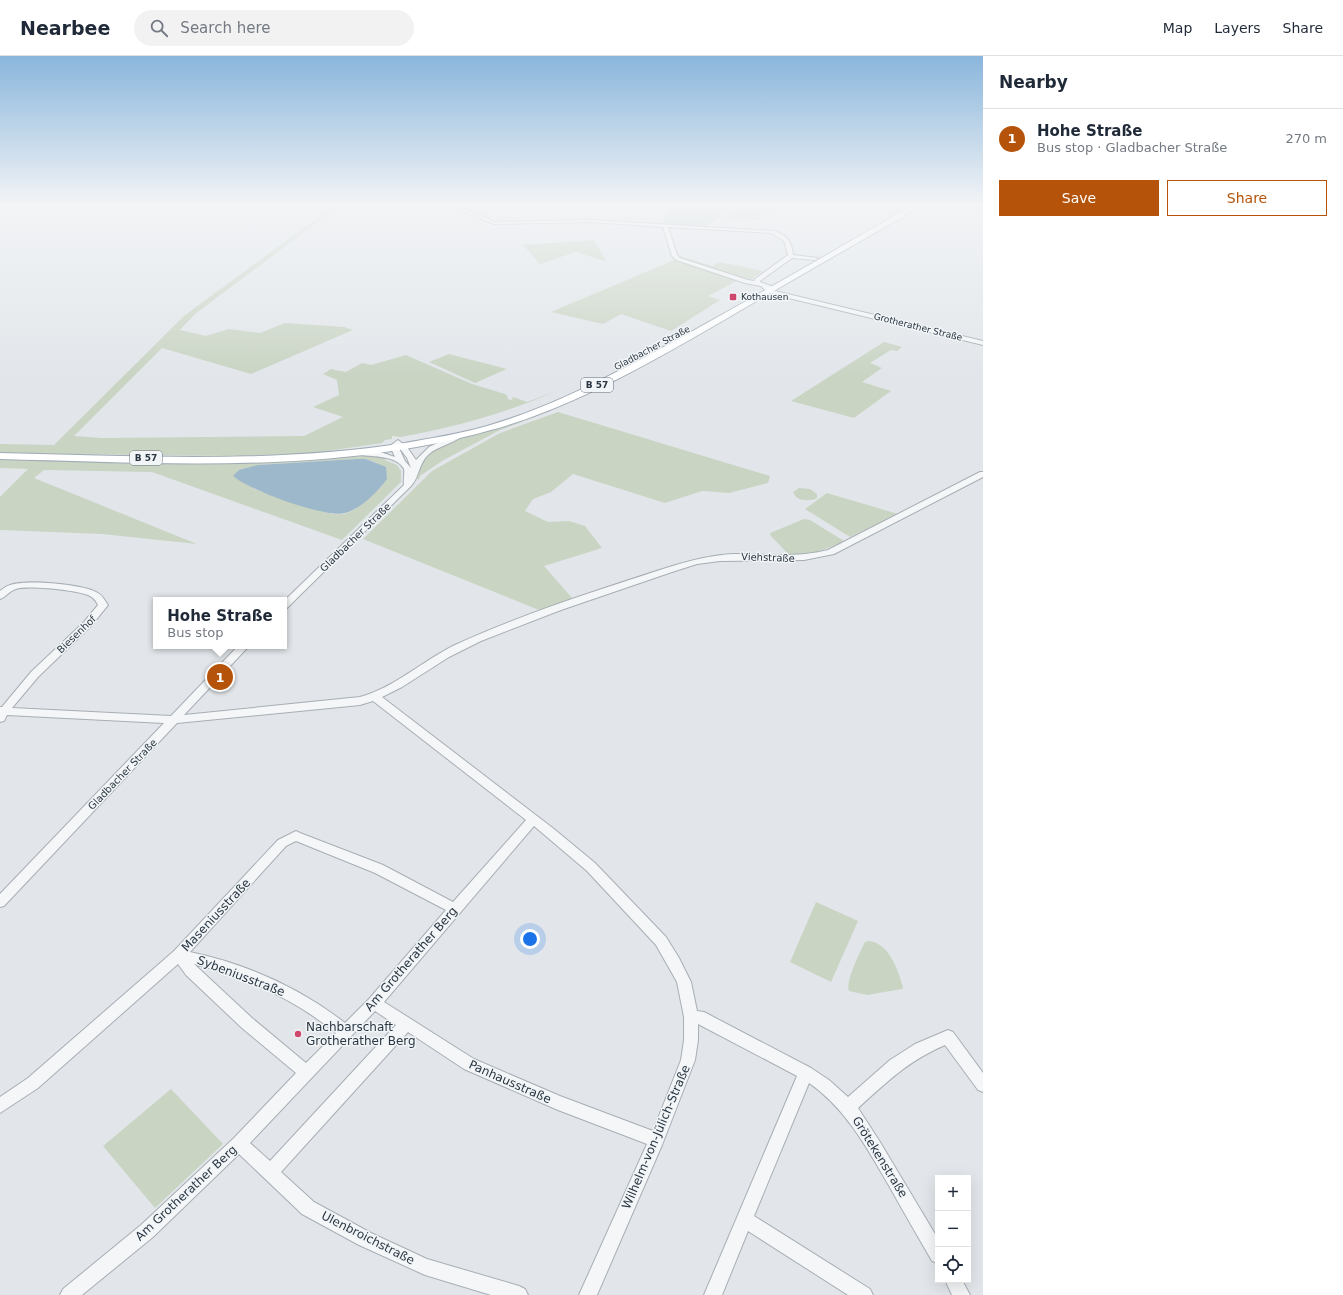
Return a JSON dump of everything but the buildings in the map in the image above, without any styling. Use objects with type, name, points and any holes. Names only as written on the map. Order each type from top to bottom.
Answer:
[{"type":"main road","name":"Gladbacher Straße","points":[[462,435],[528,415],[564,401],[685,339],[765,287],[810,261]]},
{"type":"main road","name":"Gladbacher Straße","points":[[398,445],[487,422],[529,409],[571,391],[814,261]]},
{"type":"main road","name":"B 57","points":[[293,457],[398,445],[462,435]]},
{"type":"main road","name":"B 57","points":[[0,456],[202,459],[293,457],[361,453],[398,445]]},
{"type":"street","points":[[685,261],[765,287]]},
{"type":"street","points":[[765,287],[757,280],[784,261]]},
{"type":"street","name":"Grotherather Straße","points":[[765,287],[852,311],[983,343]]},
{"type":"street","name":"Gladbacher Straße","points":[[287,603],[414,478],[414,470],[418,461],[425,452],[435,446],[462,435]]},
{"type":"street","points":[[398,445],[401,461],[408,470],[407,484]]},
{"type":"street","points":[[398,445],[409,455],[414,470]]},
{"type":"street","points":[[361,453],[380,454],[401,461]]},
{"type":"street","name":"Viehstraße","points":[[376,698],[456,649],[542,613],[691,564],[718,558],[736,556],[798,558],[816,557],[831,552],[983,474]]},
{"type":"street","name":"Biesenhof","points":[[0,596],[7,589],[16,586],[44,586],[89,592],[98,597],[103,605],[84,628],[58,651],[17,693],[2,713]]},
{"type":"street","name":"Gladbacher Straße","points":[[0,902],[241,649]]},
{"type":"street","points":[[2,713],[173,720],[360,701],[376,698],[533,819]]},
{"type":"street","name":"Am Grotherather Berg","points":[[69,1295],[147,1231],[239,1143],[374,1003],[533,819]]},
{"type":"street","name":"Wilhelm-von-Jülich-Straße","points":[[533,819],[591,867],[661,941],[684,982],[691,1017],[691,1040],[688,1060],[657,1140],[588,1295]]},
{"type":"street","name":"Maseniusstraße","points":[[0,1106],[33,1083],[179,955],[282,843],[296,836],[379,869],[455,909]]},
{"type":"street","name":"Sybeniusstraße","points":[[179,955],[205,960],[268,984],[306,1003],[346,1032]]},
{"type":"street","name":"Sybeniusstraße","points":[[179,955],[191,971],[224,1003],[307,1073]]},
{"type":"street","name":"Panhausstraße","points":[[374,1003],[469,1064],[558,1103],[657,1140]]},
{"type":"street","name":"Grötekenstraße","points":[[691,1017],[699,1017],[806,1073],[824,1085],[848,1107],[875,1147],[935,1250]]},
{"type":"street","points":[[270,1173],[406,1024]]},
{"type":"street","points":[[848,1107],[895,1065],[920,1049],[948,1037],[983,1085]]},
{"type":"street","points":[[713,1295],[806,1073]]},
{"type":"street","name":"Ulenbroichstraße","points":[[239,1143],[308,1208],[365,1239],[425,1267],[519,1295]]},
{"type":"street","points":[[745,1220],[864,1295]]},
{"type":"street","points":[[955,1283],[962,1295]]},
{"type":"green space","points":[[259,261],[266,261],[195,314],[180,330],[206,336],[229,329],[260,333],[285,323],[344,327],[353,330],[251,374],[162,348],[74,436],[102,438],[304,436],[343,417],[313,407],[339,395],[337,380],[323,374],[331,369],[346,372],[362,363],[371,365],[406,355],[472,384],[505,394],[508,397],[507,399],[512,400],[513,397],[527,402],[556,391],[499,413],[461,424],[401,437],[392,436],[392,439],[385,440],[382,443],[313,453],[226,456],[0,453],[0,444],[54,445],[185,315]]},
{"type":"green space","points":[[537,261],[550,261],[540,264]]},
{"type":"green space","points":[[672,261],[696,261],[713,266],[719,262],[763,271],[746,283],[738,280],[708,296],[720,300],[671,331],[621,314],[603,324],[551,312]]},
{"type":"green space","points":[[884,342],[902,347],[897,351],[891,350],[870,363],[882,368],[862,382],[891,391],[854,418],[791,401]]},
{"type":"green space","points":[[449,354],[507,369],[475,383],[429,362]]},
{"type":"green space","points":[[548,410],[550,411],[498,431],[442,461],[420,476],[419,480],[417,479],[420,463],[429,453],[451,441],[523,420]]},
{"type":"green space","points":[[558,412],[770,476],[768,483],[729,493],[702,491],[665,503],[573,474],[551,492],[533,499],[525,511],[548,522],[569,521],[585,526],[602,548],[544,566],[573,599],[539,610],[363,539],[432,471],[500,433]]},
{"type":"green space","points":[[374,456],[384,457],[385,460],[397,465],[401,471],[401,482],[342,540],[152,472],[44,470],[34,478],[197,544],[102,534],[0,530],[0,497],[28,469],[0,468],[0,458]],"holes":[[[366,459],[377,463],[382,486],[354,510],[344,514],[335,514],[312,509],[254,489],[258,465]]]},
{"type":"green space","points":[[799,488],[810,489],[817,494],[817,498],[807,500],[800,499],[793,492]]},
{"type":"green space","points":[[827,493],[898,514],[850,537],[805,509]]},
{"type":"green space","points":[[804,519],[810,520],[844,541],[817,551],[789,555],[771,536],[770,533]]},
{"type":"green space","points":[[816,902],[858,921],[831,982],[790,962]]},
{"type":"green space","points":[[868,941],[882,946],[892,958],[903,987],[902,989],[867,995],[849,991],[849,981],[854,967],[865,942]]},
{"type":"green space","points":[[171,1089],[223,1144],[155,1208],[103,1146]]},
{"type":"water","points":[[366,459],[386,467],[387,479],[363,504],[345,513],[336,514],[322,512],[288,502],[241,482],[233,476],[239,470],[258,465]]},
{"type":"place","name":"Kothausen","points":[[733,297]]},
{"type":"place","name":"Hohe Straße","points":[[220,677]]},
{"type":"place","name":"Nachbarschaft Grotherather Berg","points":[[298,1034]]}]
